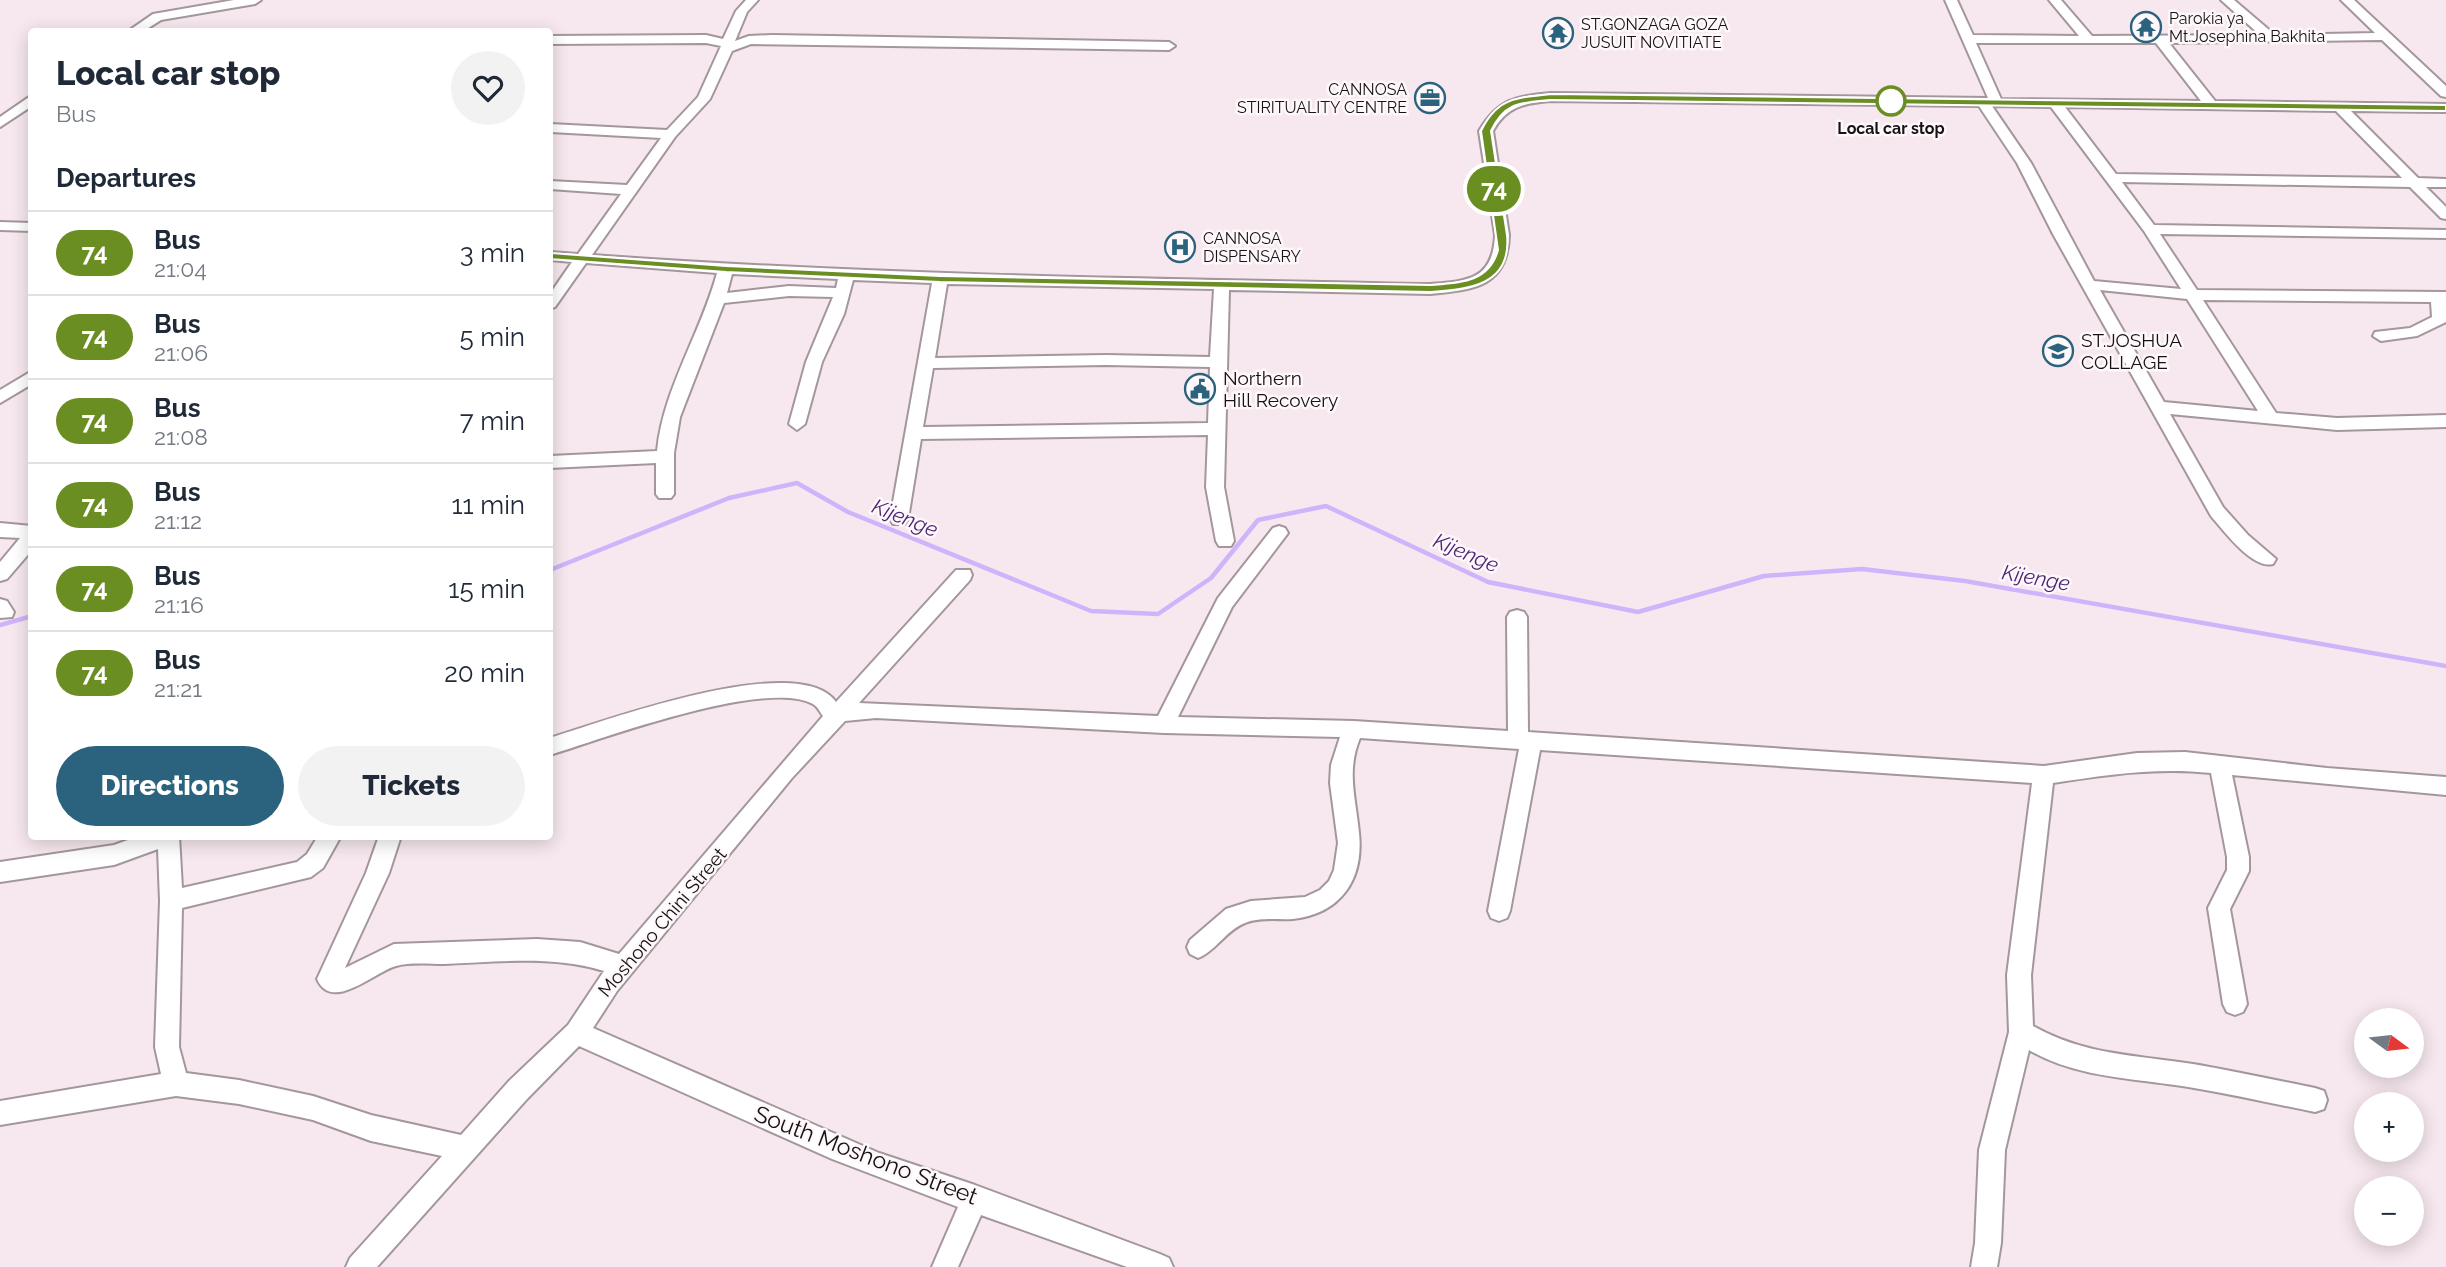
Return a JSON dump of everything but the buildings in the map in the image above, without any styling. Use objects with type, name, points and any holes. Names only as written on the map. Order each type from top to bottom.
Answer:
[{"type":"street","points":[[139,28],[157,16],[255,0]]},
{"type":"street","points":[[553,299],[670,134],[704,99],[742,11],[752,0]]},
{"type":"street","points":[[1951,0],[1989,102],[2157,407],[2217,511],[2242,540],[2267,559]]},
{"type":"street","points":[[2056,0],[2087,37]]},
{"type":"street","points":[[2227,0],[2272,39]]},
{"type":"street","points":[[2347,0],[2446,93]]},
{"type":"street","points":[[1967,38],[2272,39],[2387,36]]},
{"type":"street","points":[[2158,38],[2211,105]]},
{"type":"street","points":[[553,40],[706,39],[727,46],[749,40],[772,39],[1169,46]]},
{"type":"street","points":[[553,256],[726,269],[940,279],[1430,289],[1467,286],[1482,279],[1499,264],[1503,250],[1486,131],[1493,116],[1502,107],[1519,100],[1551,97],[2446,108]]},
{"type":"street","points":[[0,123],[28,102]]},
{"type":"street","points":[[2055,103],[2150,229],[2270,417]]},
{"type":"street","points":[[2340,107],[2446,215]]},
{"type":"street","points":[[553,128],[670,134]]},
{"type":"street","points":[[2114,178],[2446,183]]},
{"type":"street","points":[[553,185],[632,190]]},
{"type":"street","points":[[0,226],[28,227]]},
{"type":"street","points":[[2150,229],[2446,234]]},
{"type":"street","points":[[664,494],[667,437],[720,299],[726,269]]},
{"type":"street","points":[[797,424],[814,362],[844,293],[847,275]]},
{"type":"street","points":[[899,519],[940,279]]},
{"type":"street","points":[[1222,285],[1215,487],[1225,541]]},
{"type":"street","points":[[2091,285],[2194,295],[2441,297],[2440,319],[2430,326],[2407,335],[2381,336]]},
{"type":"street","points":[[720,299],[789,291],[844,293]]},
{"type":"street","points":[[925,363],[1106,360],[1219,362]]},
{"type":"street","points":[[0,398],[28,379]]},
{"type":"street","points":[[2157,407],[2337,424],[2446,421]]},
{"type":"street","points":[[914,433],[1216,429]]},
{"type":"street","points":[[553,462],[667,457]]},
{"type":"street","points":[[1164,725],[1225,603],[1279,533]]},
{"type":"street","points":[[0,574],[16,534]]},
{"type":"street","name":"Moshono Chini Street","points":[[359,1267],[518,1090],[576,1033],[597,999],[624,965],[785,772],[963,575]]},
{"type":"street","points":[[1499,911],[1518,821],[1525,740],[1517,617]]},
{"type":"street","points":[[553,745],[690,703],[745,693],[788,691],[808,693],[821,698],[837,716],[876,710],[1164,725],[1354,729],[2044,775],[2137,762],[2185,761],[2328,777],[2446,786]]},
{"type":"street","points":[[1198,947],[1240,914],[1261,910],[1289,911],[1314,905],[1332,895],[1342,880],[1350,853],[1350,829],[1340,770],[1346,745],[1354,729]]},
{"type":"street","points":[[2219,764],[2229,802],[2238,857],[2238,871],[2219,908],[2235,1004]]},
{"type":"street","points":[[1984,1267],[1988,1243],[1992,1150],[2021,1031],[2019,975],[2036,820],[2044,775]]},
{"type":"street","points":[[0,872],[114,855],[157,840]]},
{"type":"street","points":[[168,840],[171,901],[167,1047],[176,1084]]},
{"type":"street","points":[[171,901],[303,870],[315,861],[328,840]]},
{"type":"street","points":[[389,840],[370,891],[336,960],[329,979],[332,982],[345,980],[394,955],[537,950],[580,954],[624,965]]},
{"type":"street","points":[[2021,1031],[2054,1051],[2092,1062],[2194,1076],[2315,1100]]},
{"type":"street","name":"South Moshono Street","points":[[576,1033],[810,1138],[880,1166],[1110,1246],[1160,1267]]},
{"type":"street","points":[[0,1113],[176,1084],[239,1092],[301,1105],[372,1128],[465,1148]]},
{"type":"street","points":[[945,1267],[975,1198]]},
{"type":"waterway","name":"Kijenge","points":[[553,569],[729,498],[797,483],[848,512],[1091,611],[1158,614],[1211,578],[1258,520],[1326,506],[1488,582],[1638,612],[1764,576],[1862,569],[1965,581],[2446,666]]},
{"type":"waterway","name":"Kijenge","points":[[0,625],[28,617]]},
{"type":"bus line","name":"74","points":[[553,256],[726,269],[940,279],[1430,289],[1467,286],[1493,272],[1499,264],[1503,250],[1502,235],[1486,131],[1493,116],[1502,107],[1519,100],[1551,97],[2446,108]]},
{"type":"place","name":"Parokia ya Mt.Josephina Bakhita","points":[[2146,27]]},
{"type":"place","name":"ST.GONZAGA GOZA JUSUIT NOVITIATE","points":[[1558,33]]},
{"type":"place","name":"CANNOSA STIRITUALITY CENTRE","points":[[1430,98]]},
{"type":"place","name":"Local car stop","points":[[1891,101]]},
{"type":"place","name":"CANNOSA DISPENSARY","points":[[1180,247]]},
{"type":"place","name":"ST.JOSHUA COLLAGE","points":[[2058,351]]},
{"type":"place","name":"Northern Hill Recovery","points":[[1200,389]]}]
